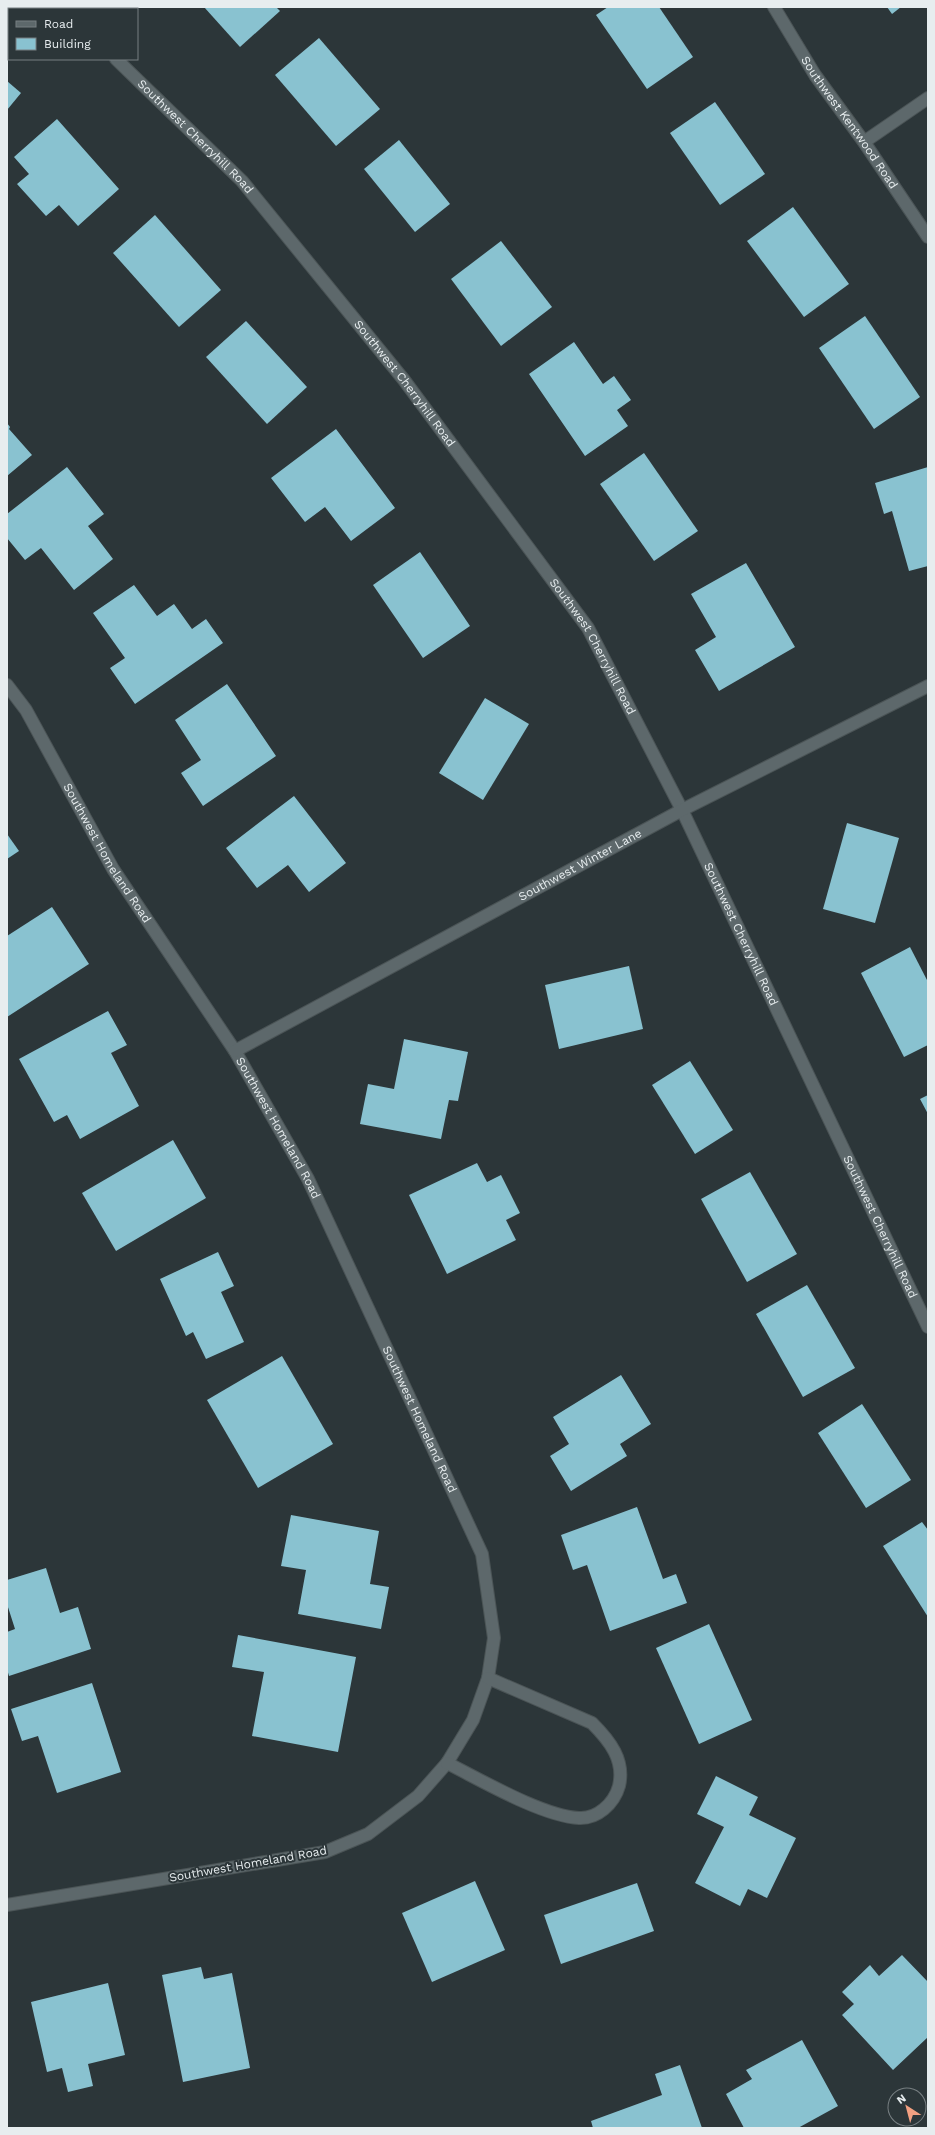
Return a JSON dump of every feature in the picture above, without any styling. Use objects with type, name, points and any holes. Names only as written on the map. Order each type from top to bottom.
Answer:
[{"type":"street","name":"Southwest Kentwood Road","points":[[774,7],[815,75],[924,221],[928,237]]},
{"type":"street","name":"Southwest Cherryhill Road","points":[[117,60],[242,181],[404,380],[588,628],[682,810],[928,1327]]},
{"type":"street","points":[[864,142],[928,98]]},
{"type":"street","name":"Southwest Homeland Road","points":[[7,685],[26,710],[113,869],[235,1051],[308,1179],[482,1554],[494,1638],[488,1678],[473,1720],[447,1763],[418,1796],[368,1834],[325,1852],[7,1905]]},
{"type":"street","name":"Southwest Winter Lane","points":[[235,1051],[682,810],[928,686]]},
{"type":"street","points":[[447,1763],[524,1801],[562,1816],[580,1818],[599,1814],[613,1800],[619,1787],[621,1769],[616,1753],[605,1736],[592,1723],[488,1678]]},
{"type":"building","points":[[204,7],[276,7],[280,11],[240,47]]},
{"type":"building","points":[[608,7],[659,7],[693,57],[647,89],[596,15]]},
{"type":"building","points":[[887,7],[901,7],[892,14]]},
{"type":"building","points":[[319,38],[380,109],[336,146],[275,75]]},
{"type":"building","points":[[7,81],[21,93],[7,110]]},
{"type":"building","points":[[715,102],[765,174],[720,205],[670,133]]},
{"type":"building","points":[[57,119],[119,189],[78,226],[59,205],[46,216],[17,184],[29,174],[14,157]]},
{"type":"building","points":[[399,140],[450,204],[415,232],[364,169]]},
{"type":"building","points":[[793,207],[849,284],[804,317],[747,241]]},
{"type":"building","points":[[155,215],[221,290],[179,327],[113,253]]},
{"type":"building","points":[[501,241],[552,307],[501,346],[451,279]]},
{"type":"building","points":[[865,316],[920,397],[874,429],[819,348]]},
{"type":"building","points":[[246,321],[307,387],[267,424],[206,357]]},
{"type":"building","points":[[574,342],[603,384],[614,376],[631,400],[617,410],[628,426],[585,456],[529,374]]},
{"type":"building","points":[[7,423],[10,427],[9,429],[32,455],[7,476]]},
{"type":"building","points":[[336,429],[395,508],[351,541],[325,507],[305,522],[271,478]]},
{"type":"building","points":[[644,453],[698,531],[654,561],[600,484]]},
{"type":"building","points":[[67,467],[104,514],[88,526],[113,559],[74,590],[41,548],[25,560],[7,538],[7,514]]},
{"type":"building","points":[[928,467],[928,566],[909,571],[892,511],[884,514],[875,483]]},
{"type":"building","points":[[420,552],[470,626],[423,658],[373,585]]},
{"type":"building","points":[[746,563],[795,647],[719,691],[695,650],[716,637],[691,594]]},
{"type":"building","points":[[134,585],[157,616],[174,604],[192,629],[206,619],[223,643],[135,704],[110,668],[125,658],[93,613]]},
{"type":"building","points":[[227,684],[276,756],[203,806],[181,773],[201,760],[175,720]]},
{"type":"building","points":[[485,698],[529,724],[483,800],[439,773]]},
{"type":"building","points":[[294,796],[346,863],[309,892],[288,865],[257,888],[226,848]]},
{"type":"building","points":[[847,823],[899,838],[875,923],[823,909]]},
{"type":"building","points":[[7,834],[19,851],[7,859]]},
{"type":"building","points":[[52,907],[89,964],[7,1017],[7,936]]},
{"type":"building","points":[[910,947],[928,982],[928,1045],[904,1057],[861,973]]},
{"type":"building","points":[[629,966],[643,1029],[559,1049],[545,985]]},
{"type":"building","points":[[108,1011],[127,1045],[111,1053],[139,1106],[80,1139],[67,1115],[54,1122],[19,1059]]},
{"type":"building","points":[[404,1039],[468,1052],[458,1101],[449,1100],[441,1139],[360,1124],[368,1084],[394,1089]]},
{"type":"building","points":[[690,1061],[733,1130],[695,1154],[652,1085]]},
{"type":"building","points":[[928,1095],[928,1114],[920,1099]]},
{"type":"building","points":[[173,1140],[206,1198],[116,1251],[82,1193]]},
{"type":"building","points":[[477,1163],[487,1182],[501,1175],[520,1213],[506,1220],[516,1240],[447,1274],[409,1195]]},
{"type":"building","points":[[750,1172],[797,1254],[747,1282],[701,1199]]},
{"type":"building","points":[[218,1252],[234,1286],[221,1292],[244,1342],[206,1359],[193,1332],[186,1336],[160,1279]]},
{"type":"building","points":[[807,1285],[855,1368],[803,1397],[756,1314]]},
{"type":"building","points":[[282,1356],[333,1444],[258,1488],[207,1400]]},
{"type":"building","points":[[621,1375],[651,1424],[620,1444],[627,1456],[571,1491],[550,1456],[569,1444],[553,1417]]},
{"type":"building","points":[[862,1404],[911,1480],[866,1508],[818,1433]]},
{"type":"building","points":[[637,1507],[663,1579],[676,1574],[687,1603],[610,1631],[587,1565],[573,1570],[561,1535]]},
{"type":"building","points":[[291,1515],[379,1531],[370,1584],[389,1587],[381,1629],[298,1614],[306,1570],[281,1566]]},
{"type":"building","points":[[922,1522],[928,1530],[928,1617],[883,1546]]},
{"type":"building","points":[[46,1568],[60,1613],[78,1607],[91,1649],[9,1676],[7,1669],[7,1632],[15,1629],[7,1604],[7,1580]]},
{"type":"building","points":[[709,1624],[752,1720],[699,1744],[656,1648]]},
{"type":"building","points":[[238,1635],[356,1657],[338,1752],[252,1736],[264,1672],[232,1667]]},
{"type":"building","points":[[92,1683],[121,1772],[57,1793],[38,1736],[22,1741],[11,1709]]},
{"type":"building","points":[[716,1776],[758,1797],[749,1815],[796,1838],[767,1898],[748,1889],[740,1906],[695,1883],[724,1827],[697,1814]]},
{"type":"building","points":[[475,1881],[505,1950],[432,1982],[402,1913]]},
{"type":"building","points":[[637,1883],[654,1931],[561,1964],[544,1915]]},
{"type":"building","points":[[902,1955],[928,1982],[928,2037],[893,2070],[842,2015],[854,2004],[842,1992],[870,1965],[879,1976]]},
{"type":"building","points":[[201,1967],[204,1979],[232,1973],[250,2068],[183,2082],[162,1975]]},
{"type":"building","points":[[108,1983],[125,2055],[88,2064],[93,2086],[68,2092],[62,2068],[47,2072],[31,2002]]},
{"type":"building","points":[[802,2040],[838,2106],[798,2128],[744,2128],[726,2094],[752,2079],[746,2070]]},
{"type":"building","points":[[680,2065],[702,2128],[593,2128],[591,2121],[662,2095],[655,2074]]}]
